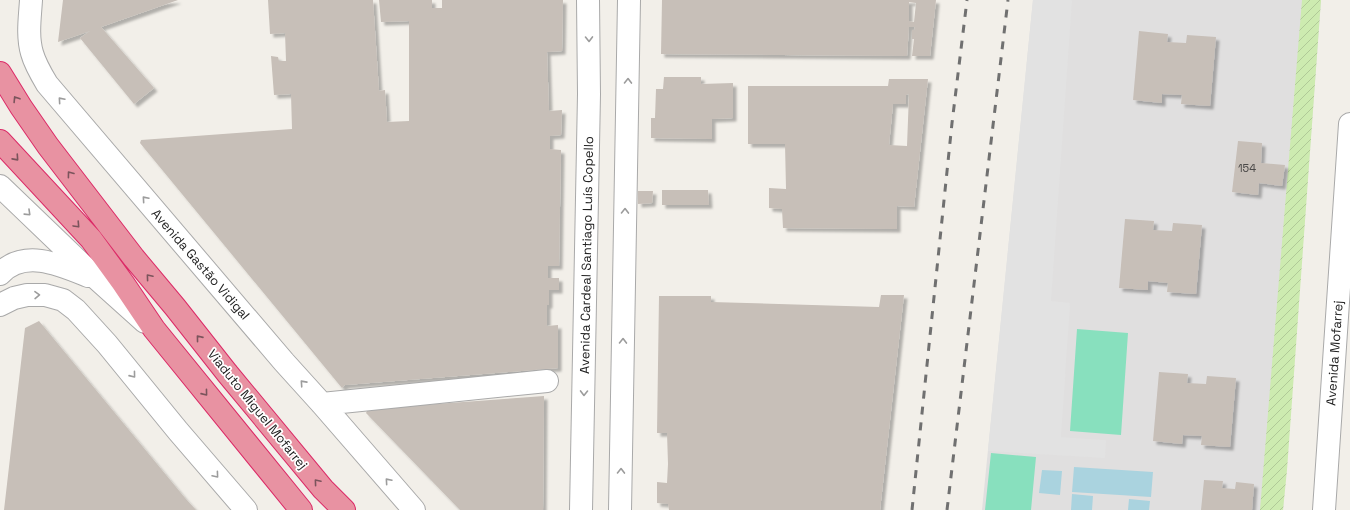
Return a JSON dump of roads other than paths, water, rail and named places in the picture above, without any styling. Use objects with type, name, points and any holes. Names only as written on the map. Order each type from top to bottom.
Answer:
[{"type":"highway","name":"Viaduto Miguel Mofarrej","points":[[0,73],[21,107],[51,150],[134,258],[175,306],[227,373],[323,489],[344,510]]},
{"type":"highway","points":[[0,141],[91,240],[123,283],[158,335],[302,510]]},
{"type":"street","name":"Avenida Gastão Vidigal","points":[[31,0],[29,36],[32,53],[37,68],[47,84],[284,362],[414,510]]},
{"type":"street","name":"Avenida Cardeal Santiago Luís Copello","points":[[581,510],[589,94],[588,0]]},
{"type":"street","points":[[620,510],[629,0]]},
{"type":"street","name":"Avenida Mofarrej","points":[[1324,510],[1350,124]]},
{"type":"street","points":[[0,186],[158,335]]},
{"type":"street","points":[[0,274],[4,269],[18,262],[32,260],[54,263],[96,278]]},
{"type":"street","points":[[0,305],[14,298],[27,295],[45,294],[64,300],[76,310],[107,344],[178,431],[246,510]]},
{"type":"street","points":[[322,404],[547,381]]},
{"type":"water","points":[[1074,467],[1153,472],[1151,497],[1072,492]]},
{"type":"water","points":[[1042,470],[1062,471],[1060,495],[1039,493]]},
{"type":"water","points":[[1072,494],[1093,496],[1092,510],[1071,510]]},
{"type":"water","points":[[1129,499],[1150,501],[1149,510],[1128,510]]},
{"type":"railway","points":[[912,510],[952,123],[967,0]]},
{"type":"railway","points":[[947,510],[1008,0]]}]
